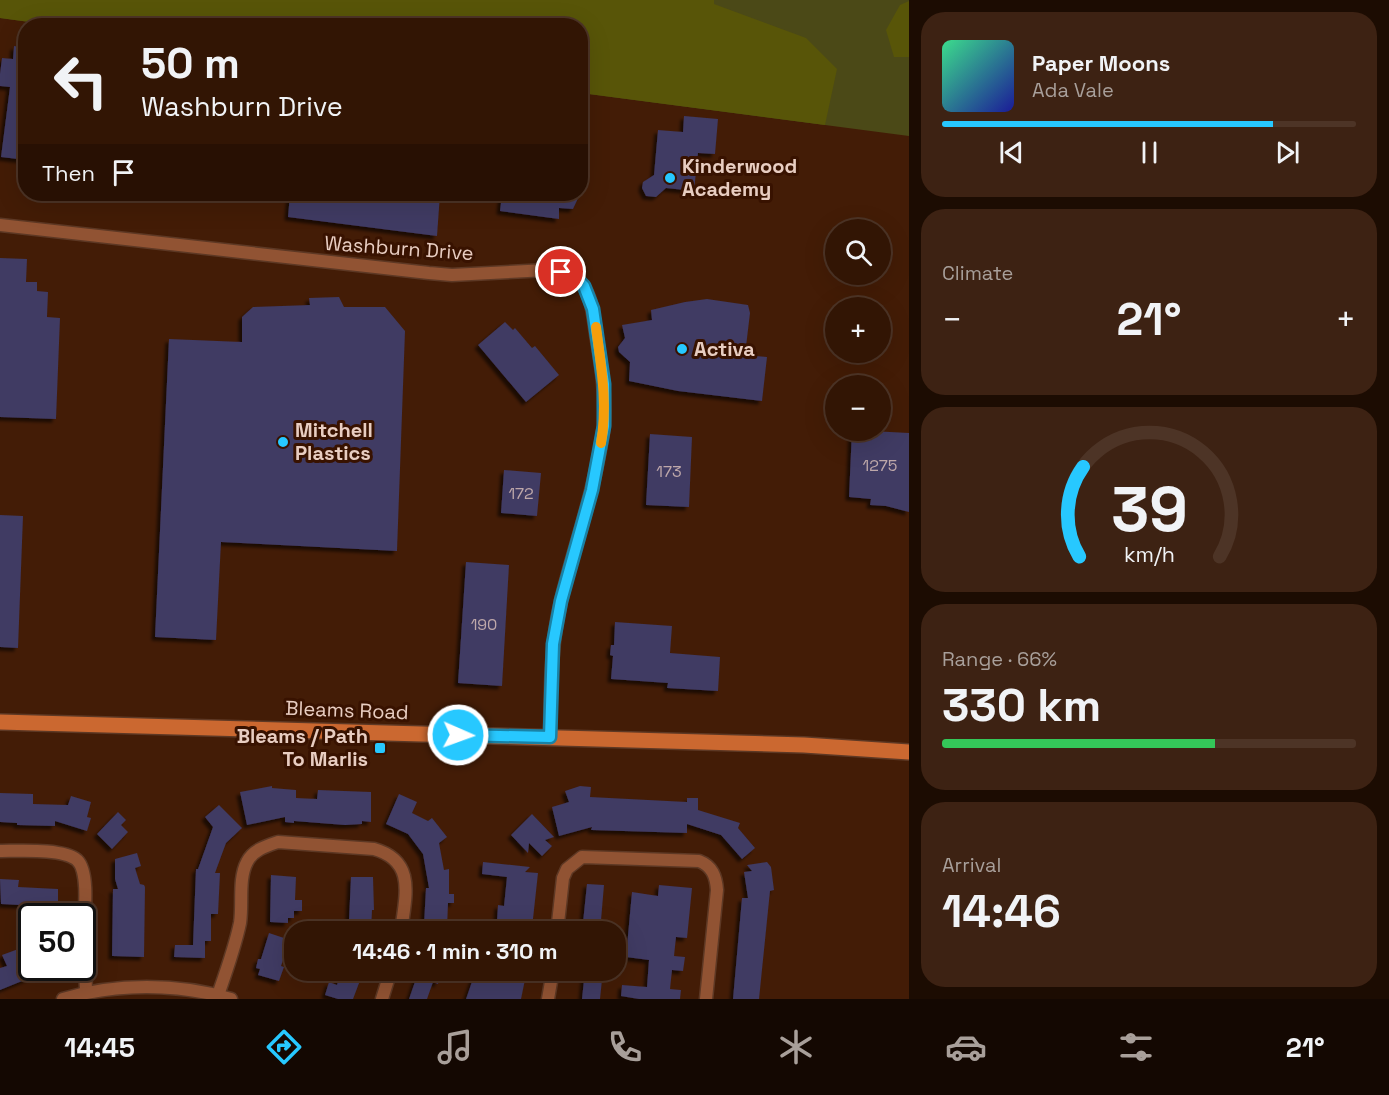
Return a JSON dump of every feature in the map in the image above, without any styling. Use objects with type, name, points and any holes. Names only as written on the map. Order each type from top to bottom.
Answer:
[{"type":"main road","name":"Bleams Road","points":[[0,722],[804,745],[909,752]]},
{"type":"street","name":"Washburn Drive","points":[[0,225],[452,275],[547,270],[575,277],[584,286],[593,309],[604,384],[604,426],[592,490],[561,601],[553,644],[550,737]]},
{"type":"street","points":[[218,995],[240,921],[247,860],[264,846],[278,842],[374,849],[387,853],[396,860],[405,878],[402,921]]},
{"type":"street","points":[[0,851],[63,854],[77,860],[83,870],[85,883],[83,950],[86,992]]},
{"type":"street","points":[[558,921],[563,878],[567,868],[582,857],[705,863],[714,872],[717,880],[706,999]]},
{"type":"street","points":[[382,999],[388,981]]},
{"type":"street","points":[[548,999],[551,981]]},
{"type":"street","points":[[63,999],[86,992],[120,988],[176,988],[231,999]]},
{"type":"shaded area","points":[[0,0],[909,0],[909,136],[588,94],[588,18],[18,18],[18,20],[0,18]]},
{"type":"shaded area","points":[[0,0],[714,0],[714,4],[806,38],[837,69],[825,125],[588,94],[588,18],[18,18],[18,20],[0,18]]},
{"type":"shaded area","points":[[909,1],[909,57],[894,57],[886,30],[900,5]]},
{"type":"building","points":[[14,46],[18,47],[18,159],[1,157],[10,87],[0,86],[0,74],[2,58],[13,59]]},
{"type":"building","points":[[684,116],[718,119],[715,154],[698,153],[694,191],[666,188],[656,197],[646,196],[642,188],[643,182],[654,175],[658,130],[683,132]]},
{"type":"building","points":[[289,201],[440,201],[437,236],[288,217]]},
{"type":"building","points":[[501,201],[577,201],[573,209],[559,208],[559,219],[500,211]]},
{"type":"building","points":[[0,258],[27,259],[26,282],[37,282],[37,291],[48,292],[47,317],[60,318],[56,419],[0,417]]},
{"type":"building","name":"Mitchell Plastics","points":[[339,297],[344,307],[385,307],[405,331],[397,551],[221,542],[216,640],[155,637],[169,339],[242,342],[242,317],[253,307],[310,305],[309,298]]},
{"type":"building","name":"Activa","points":[[707,299],[748,305],[750,313],[745,355],[767,357],[762,401],[678,391],[629,381],[630,362],[619,352],[618,347],[625,338],[622,325],[652,320],[651,310]]},
{"type":"building","points":[[505,322],[513,330],[515,328],[532,348],[535,346],[559,375],[526,402],[478,345]]},
{"type":"building","points":[[891,432],[909,433],[909,512],[886,506],[870,505],[871,499],[849,497],[852,441],[891,441]]},
{"type":"building","points":[[650,434],[692,437],[689,507],[646,505]]},
{"type":"building","points":[[504,470],[541,473],[537,516],[501,513]]},
{"type":"building","points":[[0,515],[23,516],[18,648],[0,647]]},
{"type":"building","points":[[466,562],[509,565],[502,686],[458,683]]},
{"type":"building","points":[[615,622],[672,626],[670,653],[720,657],[718,691],[667,688],[668,683],[611,679],[613,656],[610,655],[611,645],[614,645]]},
{"type":"building","points":[[272,786],[272,788],[296,790],[296,798],[317,799],[318,790],[371,792],[371,822],[362,821],[362,824],[345,825],[294,821],[294,823],[285,822],[285,817],[247,825],[240,792]]},
{"type":"building","points":[[580,786],[591,787],[590,797],[687,802],[687,798],[698,798],[698,810],[740,823],[738,828],[755,848],[742,859],[721,835],[687,824],[687,833],[591,830],[592,827],[559,836],[552,807],[569,802],[565,791]]},
{"type":"building","points":[[0,793],[33,794],[33,804],[68,805],[71,796],[91,802],[87,817],[91,818],[87,831],[55,821],[55,826],[0,822]]},
{"type":"building","points":[[399,794],[417,802],[412,813],[428,821],[432,818],[447,837],[439,843],[444,870],[449,869],[449,894],[454,894],[454,903],[448,903],[447,921],[424,921],[426,888],[429,888],[423,854],[408,834],[386,824]]},
{"type":"building","points":[[219,805],[242,828],[226,843],[215,873],[220,873],[218,914],[211,914],[211,941],[205,941],[205,958],[174,957],[175,945],[193,945],[196,869],[198,869],[213,827],[205,817]]},
{"type":"building","points":[[118,812],[126,820],[121,825],[128,832],[112,849],[97,834]]},
{"type":"building","points":[[532,814],[554,837],[545,840],[552,846],[542,856],[529,843],[528,853],[511,835]]},
{"type":"building","points":[[137,853],[141,866],[135,868],[140,884],[145,887],[144,957],[112,956],[113,889],[118,889],[115,879],[115,859]]},
{"type":"building","points":[[483,862],[530,867],[525,872],[538,873],[533,921],[497,921],[498,905],[504,906],[507,877],[482,874]]},
{"type":"building","points":[[767,862],[771,867],[774,890],[770,891],[759,999],[733,999],[742,898],[748,898],[744,872],[752,871],[747,865]]},
{"type":"building","points":[[271,875],[296,877],[295,900],[302,900],[302,911],[294,911],[294,918],[288,918],[288,921],[284,923],[270,922]]},
{"type":"building","points":[[351,877],[373,877],[374,910],[372,910],[372,921],[349,920]]},
{"type":"building","points":[[0,879],[19,880],[18,887],[58,889],[58,903],[1,904]]},
{"type":"building","points":[[587,884],[604,885],[601,921],[583,921]]},
{"type":"building","points":[[659,885],[692,888],[687,938],[676,937],[674,956],[685,957],[683,971],[672,970],[670,989],[681,990],[680,999],[639,999],[621,996],[622,985],[647,987],[649,960],[626,957],[632,892],[658,896]]},
{"type":"building","points":[[269,933],[284,938],[284,957],[281,966],[284,967],[279,981],[258,975],[260,969],[256,968],[258,959],[261,959]]},
{"type":"building","points":[[18,949],[18,981],[22,981],[0,990],[0,968],[7,966],[2,955]]},
{"type":"building","points":[[338,981],[360,981],[353,999],[338,999],[325,995],[329,982],[337,985]]},
{"type":"building","points":[[415,981],[439,981],[438,984],[433,982],[427,999],[409,999]]},
{"type":"building","points":[[472,981],[525,981],[521,999],[466,999]]},
{"type":"building","points":[[584,981],[602,981],[600,999],[582,999]]},
{"type":"slow traffic","points":[[596,327],[604,384],[604,426],[601,443]]},
{"type":"place","name":"Kinderwood Academy","points":[[670,178]]},
{"type":"place","name":"Activa","points":[[682,349]]},
{"type":"place","name":"Mitchell Plastics","points":[[283,442]]},
{"type":"place","name":"Bleams / Path To Marlis","points":[[380,748]]},
{"type":"route","points":[[458,735],[550,737],[553,644],[561,601],[592,490],[604,426],[604,384],[593,309],[584,286],[575,277],[561,272]]}]
